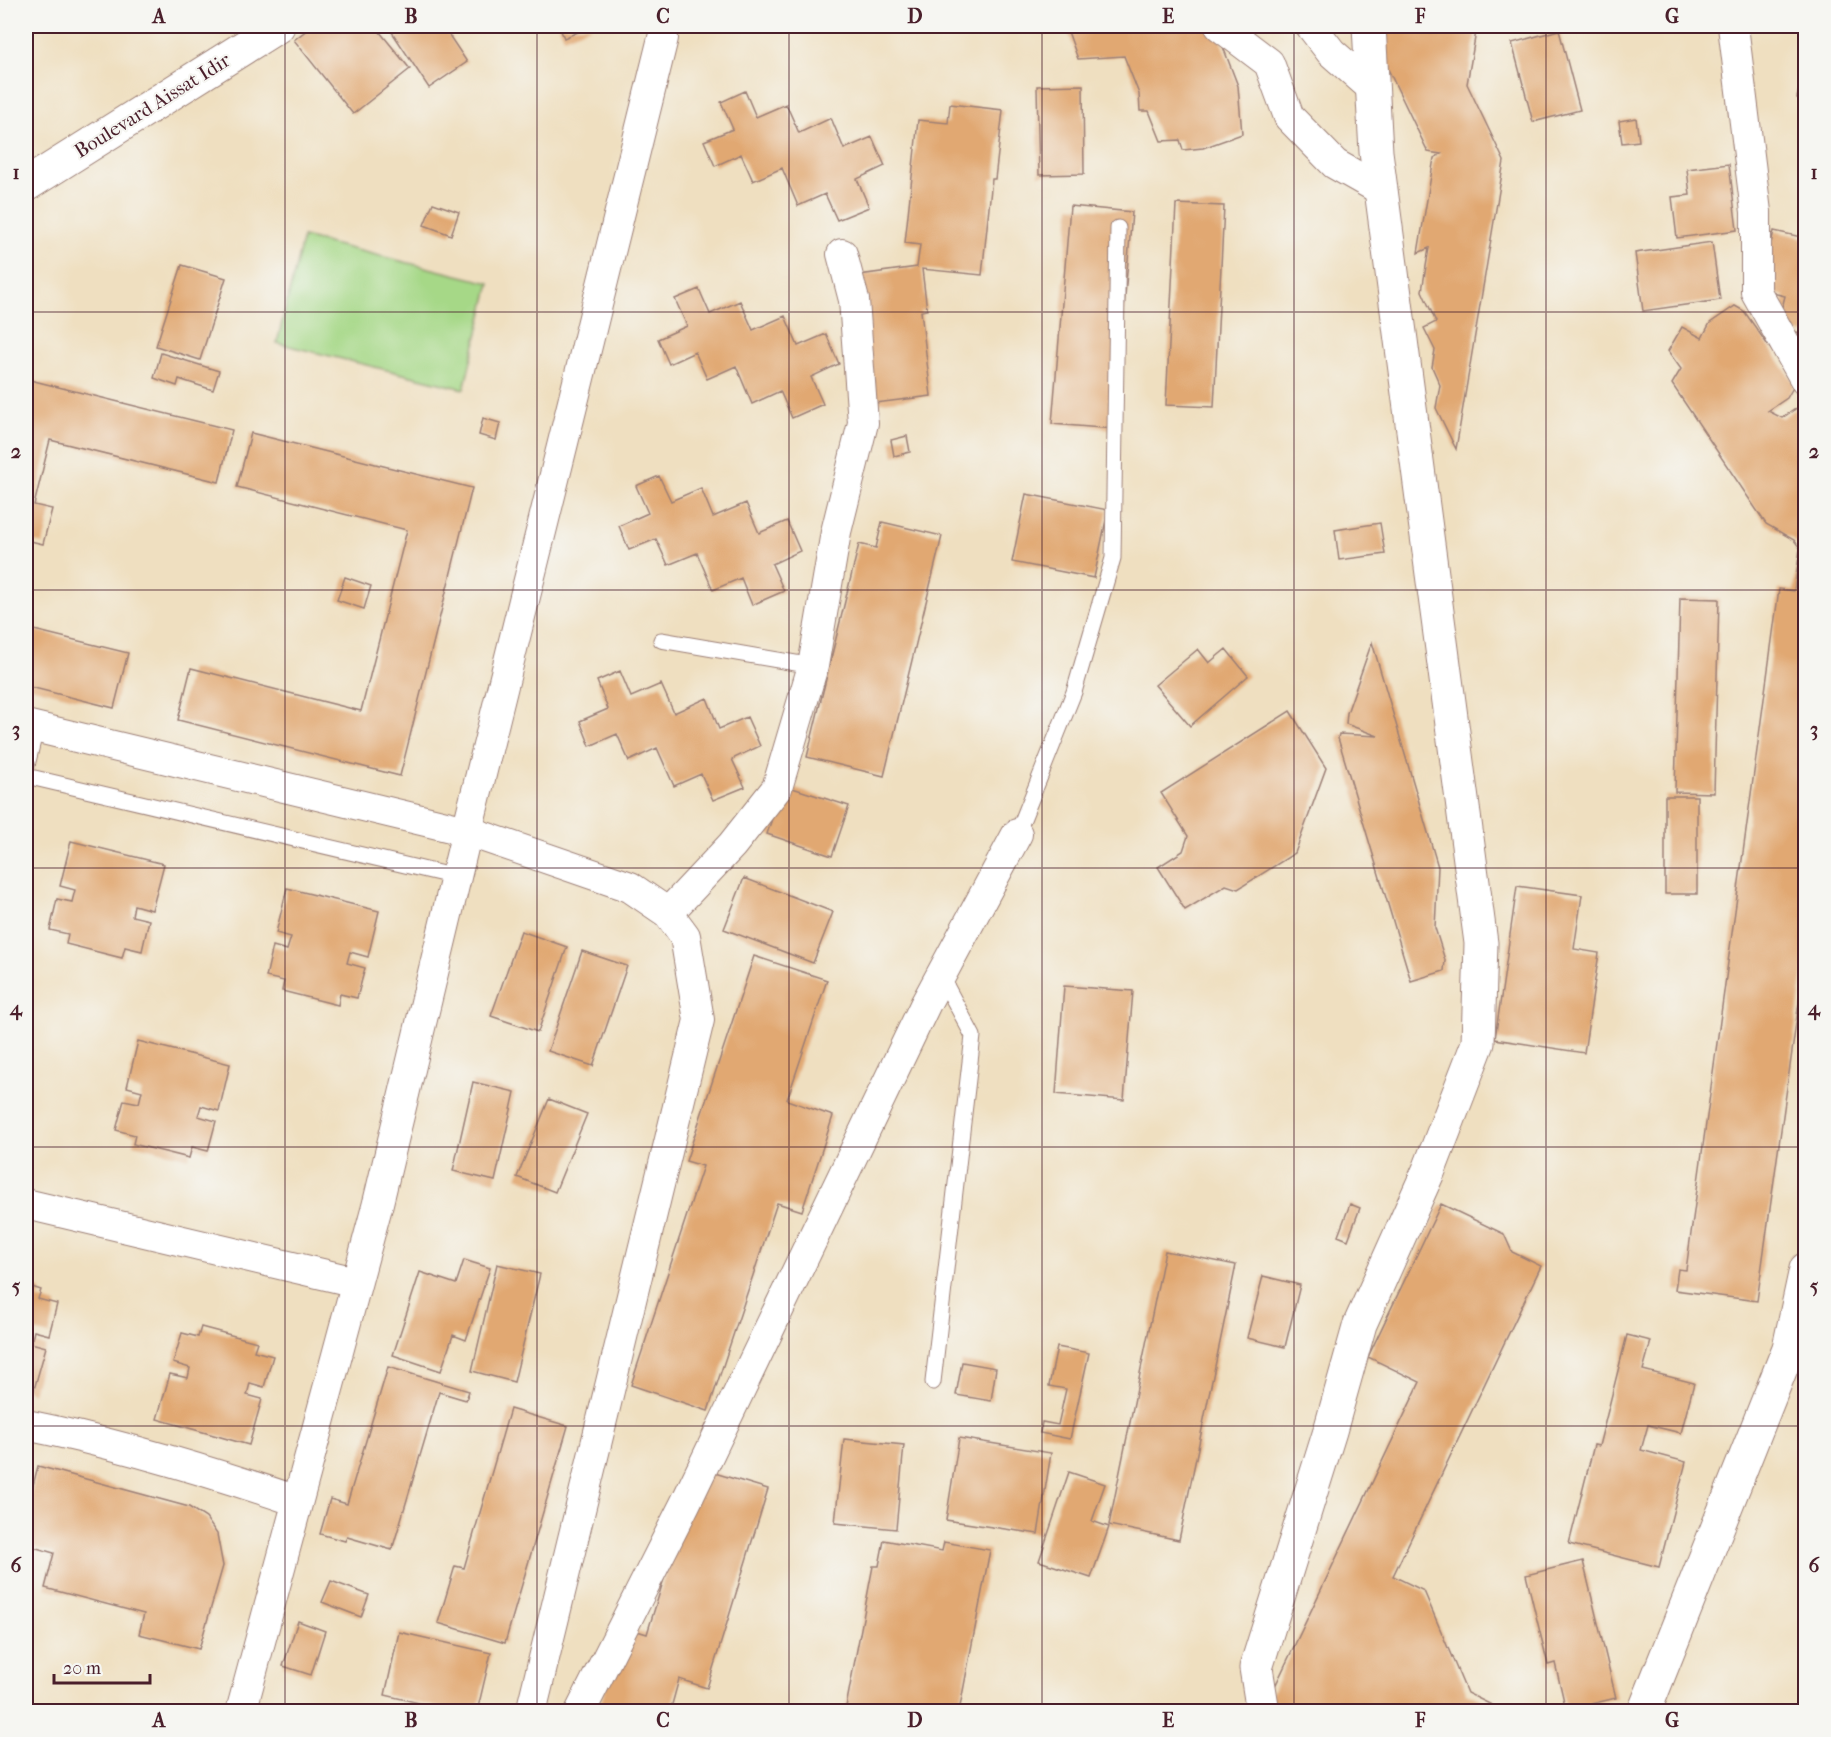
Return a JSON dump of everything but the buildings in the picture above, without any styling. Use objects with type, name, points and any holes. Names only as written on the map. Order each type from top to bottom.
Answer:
[{"type":"street","name":"Boulevard Aissat Idir","points":[[26,185],[278,26]]},
{"type":"street","points":[[1220,26],[1269,63],[1289,117],[1304,133],[1335,164],[1381,190]]},
{"type":"street","points":[[1311,26],[1331,52],[1372,88]]},
{"type":"street","points":[[1263,1712],[1256,1668],[1330,1431],[1360,1324],[1429,1170],[1478,1043],[1481,943],[1376,152],[1369,26]]},
{"type":"street","points":[[1733,26],[1756,212],[1756,292],[1806,381]]},
{"type":"street","points":[[241,1712],[378,1203],[467,831],[663,38]]},
{"type":"street","points":[[668,913],[732,845],[777,788],[813,666],[836,532],[863,423],[854,300],[842,254]]},
{"type":"street","points":[[31,727],[467,831],[630,887],[668,913],[685,936],[699,1020],[531,1712]]},
{"type":"street","points":[[580,1712],[685,1504],[941,976],[1017,834]]},
{"type":"street","points":[[26,1204],[356,1282]]},
{"type":"street","points":[[1644,1712],[1789,1348],[1806,1269]]},
{"type":"street","points":[[26,1425],[92,1438],[196,1467],[297,1501]]},
{"type":"lane","points":[[1017,834],[1074,692],[1113,558],[1118,228]]},
{"type":"lane","points":[[661,640],[813,666]]},
{"type":"lane","points":[[26,770],[31,727]]},
{"type":"lane","points":[[26,776],[456,878]]},
{"type":"lane","points":[[933,1382],[973,1036],[941,976]]},
{"type":"green space","points":[[303,237],[490,283],[464,389],[277,343]]}]
